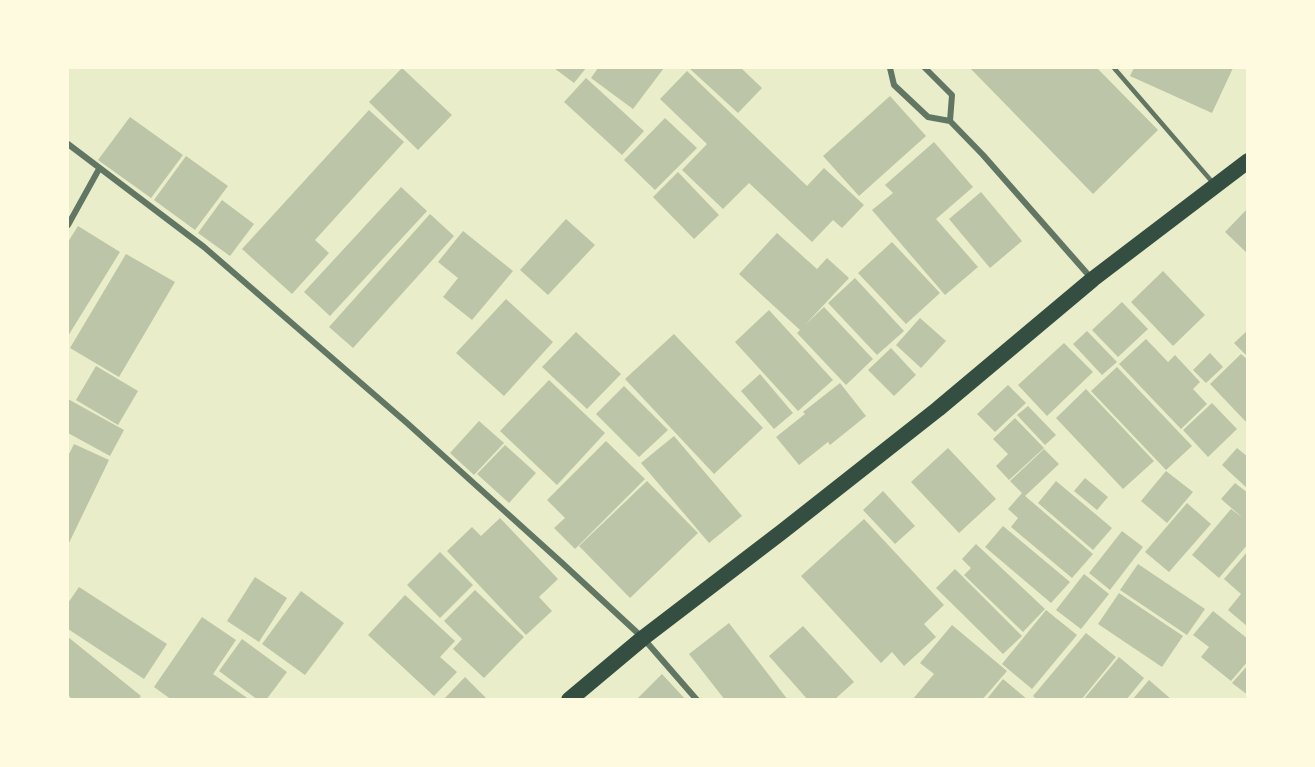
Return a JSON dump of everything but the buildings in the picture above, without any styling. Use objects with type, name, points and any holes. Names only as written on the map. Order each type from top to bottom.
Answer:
[{"type":"highway","points":[[569,699],[938,409],[1093,279],[1248,161]]},
{"type":"street","points":[[890,68],[894,85],[928,117],[950,121],[1093,279]]},
{"type":"street","points":[[925,68],[952,95],[950,121]]},
{"type":"street","points":[[68,144],[204,247],[407,423],[643,639],[697,699]]},
{"type":"street","points":[[68,225],[99,169]]},
{"type":"lane","points":[[1114,68],[1215,186]]}]
